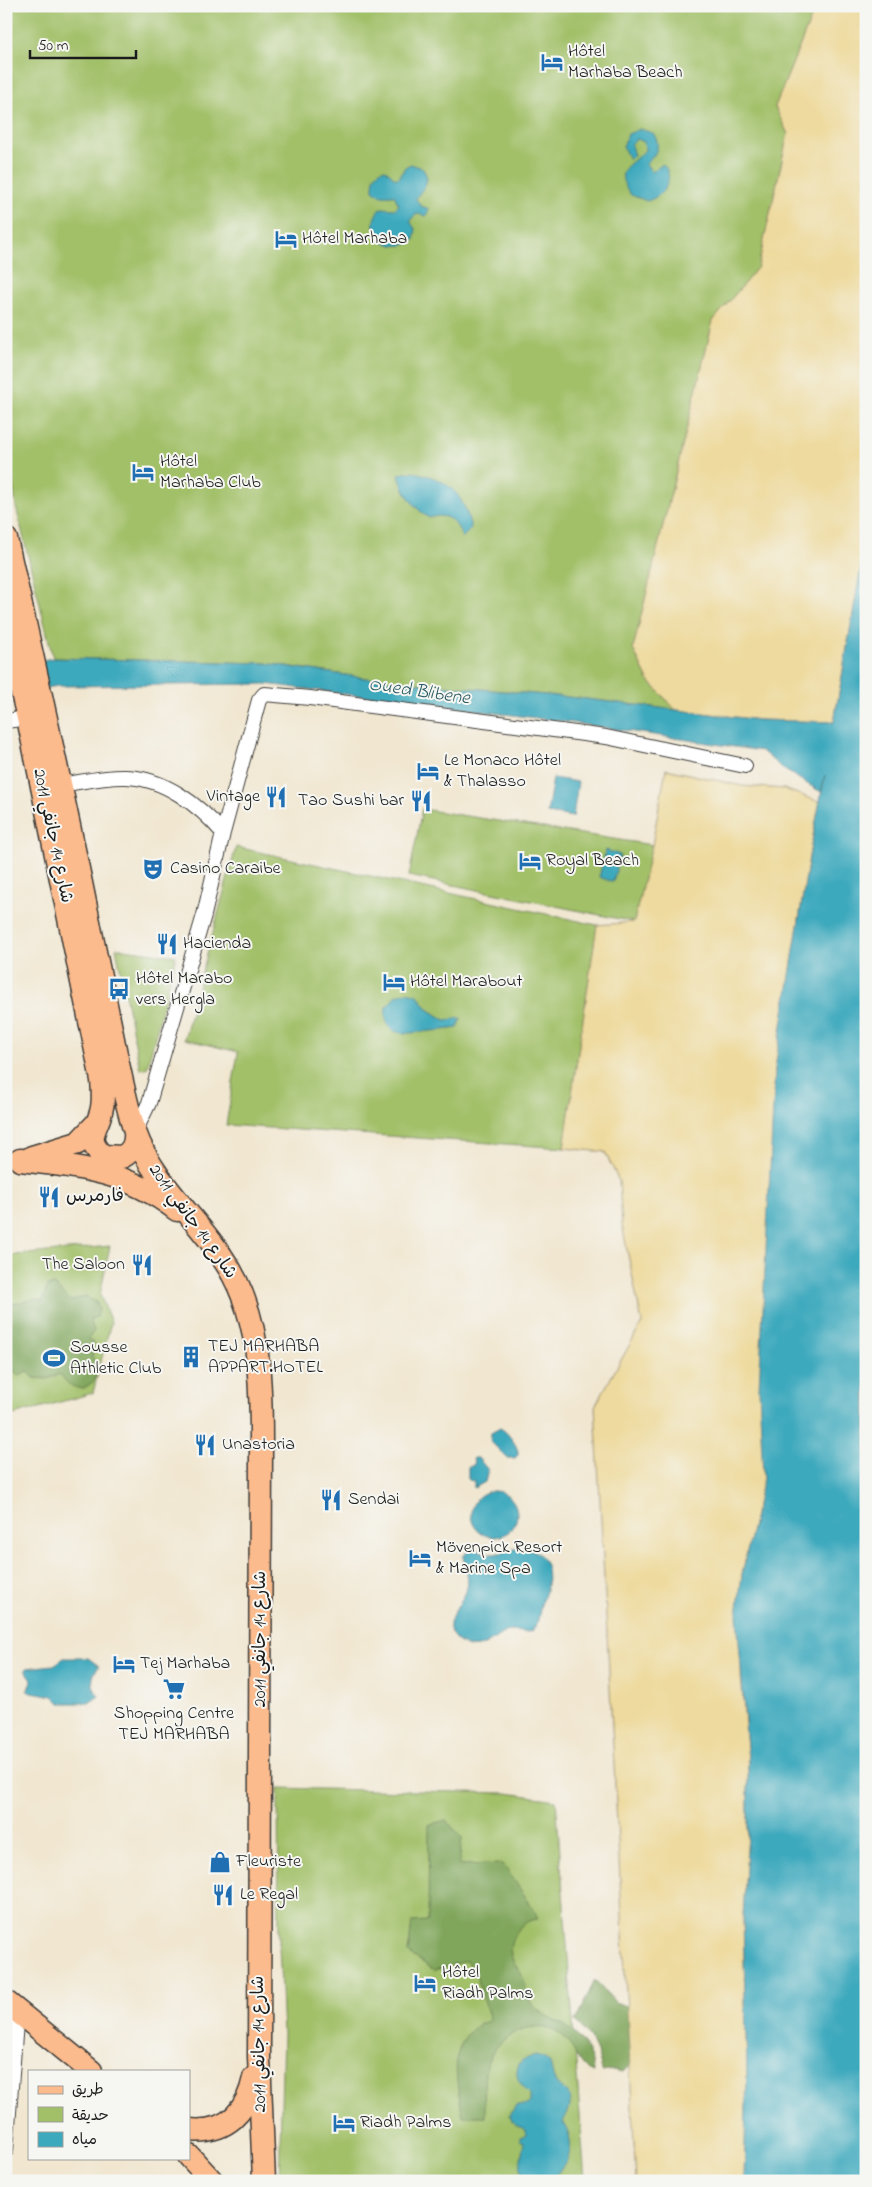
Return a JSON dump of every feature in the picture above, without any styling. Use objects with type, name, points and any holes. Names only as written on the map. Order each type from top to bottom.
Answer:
[{"type":"main road","points":[[6,539],[31,704]]},
{"type":"main road","points":[[7,633],[24,658]]},
{"type":"main road","name":"شارع 14 جانفي 2011","points":[[31,704],[61,785],[121,1075],[135,1132],[148,1160],[223,1257],[250,1313],[255,1336],[261,1400],[262,1685],[259,2057],[264,2181]]},
{"type":"main road","name":"شارع 14 جانفي 2011","points":[[31,704],[102,1080],[103,1099],[101,1113],[92,1138],[94,1145],[103,1156],[109,1158],[127,1154],[135,1144],[135,1132]]},
{"type":"main road","points":[[13,1161],[78,1143],[88,1135],[96,1124]]},
{"type":"main road","points":[[13,1161],[72,1166],[111,1174],[155,1195],[199,1228]]},
{"type":"main road","points":[[12,2006],[91,2070]]},
{"type":"main road","points":[[190,2130],[212,2129],[234,2118],[244,2107],[251,2095],[259,2057]]},
{"type":"main road","points":[[190,2157],[212,2181]]},
{"type":"street","points":[[135,1132],[149,1103],[204,915],[223,834],[259,700],[267,693],[606,737],[746,766]]},
{"type":"street","points":[[6,721],[31,704]]},
{"type":"street","points":[[61,785],[127,777],[150,782],[174,792],[196,806],[223,834]]},
{"type":"street","points":[[6,2151],[12,2006]]},
{"type":"green space","points":[[6,6],[816,6],[775,107],[788,134],[758,267],[713,321],[633,649],[648,680],[676,710],[578,698],[372,679],[265,663],[53,658],[16,507],[6,432]]},
{"type":"green space","name":"Royal Beach","points":[[422,809],[652,845],[634,922],[409,876]]},
{"type":"green space","name":"Hôtel Marabout","points":[[236,847],[597,925],[564,1148],[226,1125],[238,1052],[184,1039]]},
{"type":"green space","points":[[116,948],[176,956],[147,1068],[140,1069]]},
{"type":"green space","name":"Sousse Athletic Club","points":[[110,1246],[100,1295],[111,1322],[93,1393],[6,1417],[6,1256]]},
{"type":"green space","points":[[54,1285],[70,1301],[86,1296],[97,1303],[99,1309],[97,1317],[90,1319],[94,1331],[88,1339],[94,1344],[92,1357],[96,1366],[96,1375],[94,1381],[83,1389],[70,1385],[60,1374],[48,1379],[34,1378],[29,1372],[18,1375],[12,1369],[6,1353],[6,1305],[35,1299],[43,1301],[47,1286]]},
{"type":"green space","name":"Hôtel Riadh Palms","points":[[278,1788],[507,1793],[556,1800],[585,2181],[279,2181],[283,2034],[279,1945]]},
{"type":"green space","points":[[446,1820],[462,1838],[459,1865],[503,1864],[535,1911],[538,1919],[532,1920],[521,1927],[511,1943],[512,1958],[522,1976],[527,1995],[532,2004],[543,2014],[570,2029],[580,2039],[591,2059],[594,2073],[583,2066],[567,2040],[553,2031],[534,2027],[515,2032],[499,2044],[487,2064],[484,2085],[485,2116],[463,2116],[456,2072],[459,2050],[463,2040],[472,2029],[490,2020],[474,1968],[466,1961],[434,1970],[408,1953],[412,1922],[428,1921],[429,1825]]},
{"type":"green space","points":[[595,1980],[615,2002],[631,2008],[645,2048],[623,2072],[614,2070],[602,2072],[599,2057],[593,2044],[586,2032],[575,2022]]},
{"type":"sand","points":[[816,6],[866,6],[866,539],[834,722],[760,720],[676,710],[648,680],[633,649],[713,321],[758,267],[788,134],[775,107]]},
{"type":"sand","points":[[666,769],[742,786],[784,789],[820,802],[810,851],[775,1069],[763,1478],[742,1574],[741,1677],[748,1760],[748,1834],[743,1917],[747,2073],[744,2181],[636,2181],[595,1406],[642,1323],[622,1225],[619,1181],[605,1152],[564,1148],[597,925],[634,922],[652,845]]},
{"type":"water","points":[[640,129],[653,133],[657,142],[657,150],[646,164],[652,172],[663,164],[668,175],[668,181],[663,191],[647,201],[631,195],[623,179],[625,169],[645,150],[644,142],[637,139],[631,144],[634,156],[629,159],[623,147],[628,134]]},
{"type":"water","points":[[411,164],[422,168],[427,177],[426,184],[416,199],[421,206],[429,209],[426,216],[417,214],[411,219],[411,223],[416,230],[414,240],[405,245],[387,243],[376,232],[375,216],[381,208],[395,209],[399,205],[394,195],[380,195],[373,190],[374,179],[378,172],[385,169],[395,178],[399,178],[405,167]]},
{"type":"water","points":[[412,472],[435,478],[445,483],[459,497],[468,516],[471,529],[462,538],[457,527],[450,519],[441,516],[429,518],[409,499],[399,474]]},
{"type":"water","name":"Oued Blibene","points":[[866,539],[866,2181],[744,2181],[747,2073],[743,1917],[748,1834],[748,1760],[737,1616],[742,1574],[763,1478],[759,1388],[775,1068],[810,851],[825,775],[821,792],[783,769],[762,751],[560,721],[266,684],[58,686],[6,694],[6,667],[53,658],[265,663],[372,679],[578,698],[760,720],[834,722]]},
{"type":"water","points":[[553,778],[578,782],[573,817],[547,813]]},
{"type":"water","points":[[606,850],[620,855],[613,882],[599,877]]},
{"type":"water","points":[[407,992],[418,995],[428,1009],[445,1020],[461,1018],[458,1028],[412,1033],[394,1031],[387,1023],[386,1007],[397,995]]},
{"type":"water","points":[[500,1428],[506,1432],[515,1444],[518,1455],[515,1458],[507,1458],[490,1441],[491,1433]]},
{"type":"water","points":[[473,1458],[478,1458],[488,1470],[485,1482],[474,1488],[474,1481],[468,1480],[468,1467],[474,1465]]},
{"type":"water","points":[[494,1491],[507,1495],[513,1501],[517,1514],[513,1527],[507,1533],[494,1537],[481,1533],[475,1527],[471,1514],[475,1501],[481,1495]]},
{"type":"water","points":[[470,1548],[492,1554],[522,1548],[538,1554],[543,1560],[548,1575],[546,1591],[541,1603],[538,1619],[532,1631],[505,1632],[479,1647],[464,1645],[453,1636],[450,1622],[467,1588],[467,1576],[463,1557]]},
{"type":"water","points":[[64,1658],[88,1658],[99,1666],[94,1674],[93,1685],[99,1696],[89,1703],[60,1703],[53,1696],[27,1691],[32,1680],[26,1672],[26,1668],[54,1665]]},
{"type":"water","points":[[535,2055],[545,2058],[550,2063],[554,2079],[568,2094],[570,2101],[569,2110],[563,2123],[570,2140],[569,2155],[562,2168],[549,2181],[528,2181],[524,2177],[521,2163],[524,2142],[520,2140],[520,2137],[526,2135],[526,2130],[512,2122],[510,2115],[516,2105],[527,2105],[530,2102],[530,2094],[520,2083],[517,2071],[521,2061]]},
{"type":"place","name":"Hôtel Marhaba Beach","points":[[552,62]]},
{"type":"place","name":"Hôtel Marhaba","points":[[286,239]]},
{"type":"place","name":"Hôtel Marhaba Club","points":[[143,472]]},
{"type":"place","name":"Le Monaco Hôtel & Thalasso","points":[[428,771]]},
{"type":"place","name":"Vintage","points":[[276,797]]},
{"type":"place","name":"Tao Sushi bar","points":[[421,801]]},
{"type":"place","name":"Royal Beach","points":[[530,861]]},
{"type":"place","name":"Casino Caraibe","points":[[153,869]]},
{"type":"place","name":"Hacienda","points":[[167,944]]},
{"type":"place","name":"Hôtel Marabout","points":[[394,982]]},
{"type":"place","name":"Hôtel Marabo vers Hergla","points":[[119,989]]},
{"type":"place","name":"فارمرس","points":[[49,1197]]},
{"type":"place","name":"The Saloon","points":[[142,1265]]},
{"type":"place","name":"TEJ MARHABA APPART.HOTEL","points":[[191,1357]]},
{"type":"place","name":"Sousse Athletic Club","points":[[54,1358]]},
{"type":"place","name":"Unastoria","points":[[205,1445]]},
{"type":"place","name":"Sendai","points":[[331,1500]]},
{"type":"place","name":"Mövenpick Resort & Marine Spa","points":[[420,1558]]},
{"type":"place","name":"Tej Marhaba","points":[[124,1664]]},
{"type":"place","name":"Shopping Centre TEJ MARHABA","points":[[174,1689]]},
{"type":"place","name":"Fleuriste","points":[[220,1862]]},
{"type":"place","name":"Le Regal","points":[[223,1895]]},
{"type":"place","name":"Hôtel Riadh Palms","points":[[425,1983]]},
{"type":"place","name":"Riadh Palms","points":[[344,2123]]}]
